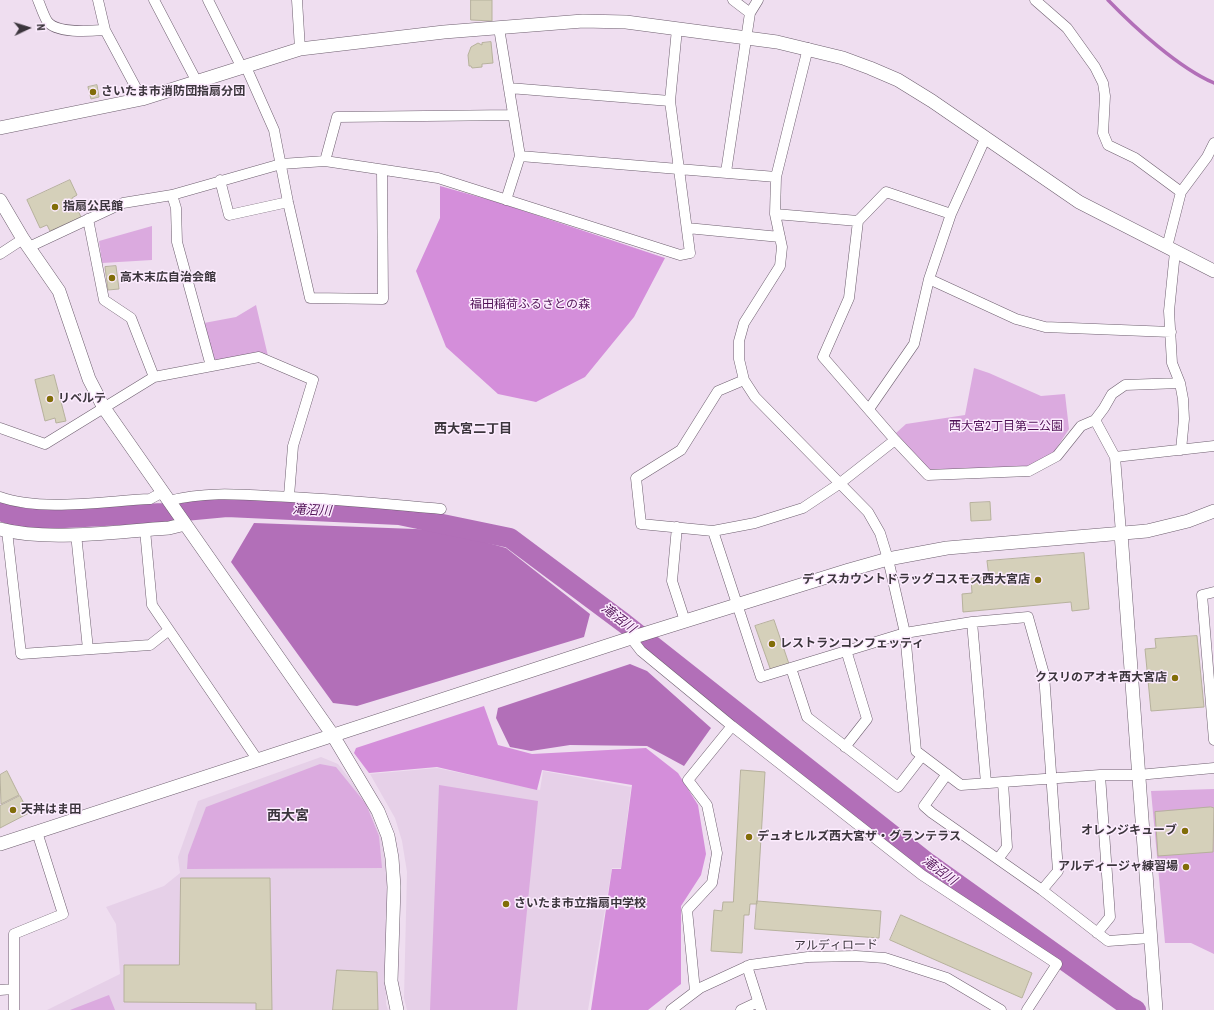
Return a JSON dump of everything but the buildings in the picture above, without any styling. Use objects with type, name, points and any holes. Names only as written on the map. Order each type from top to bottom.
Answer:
[{"type":"street","points":[[38,0],[48,22],[58,28],[87,32],[105,30]]},
{"type":"street","points":[[98,0],[105,30],[142,99]]},
{"type":"street","points":[[154,0],[197,82]]},
{"type":"street","points":[[208,0],[244,68],[274,130],[288,202],[310,298],[383,299],[382,170]]},
{"type":"street","points":[[297,0],[300,49]]},
{"type":"street","points":[[733,0],[750,13]]},
{"type":"street","points":[[726,172],[750,13],[758,0]]},
{"type":"street","points":[[1035,0],[1067,28],[1095,67],[1103,83],[1105,96],[1103,133],[1108,146],[1135,158],[1181,192]]},
{"type":"street","points":[[0,128],[142,99],[244,68],[300,49],[444,32],[602,21],[747,37],[808,48],[843,58],[898,80],[932,101],[985,139],[1079,202],[1214,271]]},
{"type":"street","points":[[499,28],[520,156],[506,200]]},
{"type":"street","points":[[0,254],[88,219],[123,203],[172,195],[220,180],[281,164],[325,161],[438,178],[680,255],[690,253],[670,101],[677,29]]},
{"type":"street","points":[[808,48],[776,177],[775,214],[782,247],[780,266],[744,323],[739,341],[739,359],[744,380],[755,397],[868,512],[880,533],[888,559],[905,633],[916,751],[961,784],[1100,775],[1138,775],[1214,768]]},
{"type":"street","points":[[509,88],[670,101]]},
{"type":"street","points":[[325,161],[337,117],[513,115]]},
{"type":"street","points":[[869,409],[914,344],[929,279],[951,214],[985,139]]},
{"type":"street","points":[[1181,450],[1184,419],[1183,399],[1180,384],[1172,363],[1170,332],[1169,311],[1171,249],[1181,192],[1211,157],[1214,143]]},
{"type":"street","points":[[520,156],[776,177]]},
{"type":"street","points":[[220,180],[229,215],[288,202]]},
{"type":"street","points":[[951,214],[886,192],[858,221],[849,298],[823,357],[895,440],[928,475],[1029,471],[1058,456],[1081,426],[1096,420],[1112,394],[1125,385],[1180,384]]},
{"type":"street","points":[[172,195],[176,208],[177,242],[211,366]]},
{"type":"street","points":[[0,200],[26,243],[59,291],[89,379],[104,408],[332,734],[378,811],[388,836],[392,858],[394,888],[391,981],[396,1010]]},
{"type":"street","points":[[775,214],[858,221]]},
{"type":"street","points":[[88,219],[104,300],[131,318],[154,377]]},
{"type":"street","points":[[687,228],[780,237]]},
{"type":"street","points":[[929,279],[1016,319],[1045,327],[1170,332]]},
{"type":"street","points":[[0,428],[45,444],[154,377],[259,357],[313,380],[292,446],[289,496]]},
{"type":"street","points":[[744,380],[718,391],[681,450],[636,478],[641,524],[713,531],[756,522],[803,508],[839,484],[895,440]]},
{"type":"street","points":[[1096,420],[1115,457],[1156,1008]]},
{"type":"street","points":[[1115,457],[1214,446]]},
{"type":"street","points":[[0,497],[33,504],[56,504],[150,499],[168,500],[185,496],[236,494],[289,496],[441,509]]},
{"type":"street","points":[[0,844],[332,734],[637,636],[888,559],[954,547],[1121,533],[1166,527],[1214,511]]},
{"type":"street","points":[[168,630],[150,645],[21,654],[3,530],[49,536],[169,528],[184,522]]},
{"type":"street","points":[[677,527],[672,581],[685,621]]},
{"type":"street","points":[[145,530],[152,605],[257,759]]},
{"type":"street","points":[[713,531],[761,677],[905,633],[972,622],[1028,617],[1044,674],[1058,871],[1042,890]]},
{"type":"street","points":[[76,534],[88,649]]},
{"type":"street","points":[[1214,592],[1202,595],[1214,740]]},
{"type":"street","points":[[972,622],[986,783]]},
{"type":"street","points":[[637,636],[641,651],[732,726],[922,876],[1057,964],[1027,1010]]},
{"type":"street","points":[[845,747],[867,719],[846,650]]},
{"type":"street","points":[[791,668],[807,717],[898,787],[922,756]]},
{"type":"street","points":[[695,991],[687,910],[712,883],[717,853],[707,805],[688,780],[732,726]]},
{"type":"street","points":[[947,774],[924,806],[1042,890],[1108,941],[1150,938]]},
{"type":"street","points":[[1097,933],[1110,917],[1100,775]]},
{"type":"street","points":[[998,859],[1007,847],[1003,782]]},
{"type":"street","points":[[14,1010],[14,934],[63,914],[36,832]]},
{"type":"street","name":"アルディロード","points":[[671,1010],[695,991],[747,966],[808,957],[856,956],[886,958],[947,978],[1001,1010]]},
{"type":"street","points":[[741,1010],[760,1006],[747,966]]},
{"type":"street","points":[[0,990],[13,989]]},
{"type":"shaded area","points":[[254,523],[442,530],[506,548],[590,614],[584,637],[357,706],[333,703],[231,562]]},
{"type":"shaded area","points":[[630,664],[647,671],[711,728],[684,766],[647,746],[570,745],[531,751],[510,747],[496,718],[498,708]]},
{"type":"shaded area","points":[[321,757],[338,764],[367,801],[381,834],[389,870],[386,1004],[388,1010],[47,1010],[120,974],[116,924],[106,907],[164,886],[180,873],[178,857],[198,801]]},
{"type":"shaded area","name":"さいたま市立指扇中学校","points":[[437,768],[540,790],[543,771],[631,787],[621,868],[612,868],[588,1010],[407,1010],[404,998],[407,872],[402,841],[395,818],[370,774]]},
{"type":"green space","name":"福田稲荷ふるさとの森","points":[[440,186],[497,202],[665,258],[634,317],[585,377],[536,402],[498,394],[446,347],[416,271],[440,218]]},
{"type":"green space","points":[[152,226],[152,260],[102,263],[99,241]]},
{"type":"green space","points":[[256,305],[268,356],[217,360],[212,358],[204,323],[236,317]]},
{"type":"green space","name":"西大宮2丁目第二公園","points":[[974,368],[1041,396],[1065,394],[1069,429],[1052,455],[1027,468],[929,472],[896,433],[906,424],[965,415]]},
{"type":"green space","points":[[484,706],[498,745],[532,754],[646,748],[678,773],[698,805],[706,854],[701,875],[681,906],[681,984],[648,1010],[591,1010],[612,869],[621,869],[632,785],[542,770],[537,790],[437,767],[369,773],[354,753],[356,748]]},
{"type":"green space","points":[[320,764],[336,767],[366,804],[379,836],[382,868],[187,869],[188,855],[206,807]]},
{"type":"green space","points":[[439,785],[538,801],[517,1010],[430,1010]]},
{"type":"green space","name":"アルディージャ練習場","points":[[1214,789],[1214,954],[1191,943],[1165,943],[1151,791]]},
{"type":"green space","points":[[109,995],[115,1010],[70,1010]]},
{"type":"waterway","points":[[1108,0],[1144,35],[1172,58],[1186,68],[1214,83]]},
{"type":"waterway","name":"滝沼川","points":[[0,511],[18,517],[45,519],[163,513],[227,507],[399,515],[510,538],[624,623],[928,863],[1128,1006],[1136,1010]]},
{"type":"place","name":"さいたま市消防団指扇分団","points":[[93,92]]},
{"type":"place","name":"指扇公民館","points":[[55,207]]},
{"type":"place","name":"高木末広自治会館","points":[[112,278]]},
{"type":"place","name":"リベルテ","points":[[50,399]]},
{"type":"place","name":"ディスカウントドラッグコスモス西大宮店","points":[[1038,580]]},
{"type":"place","name":"レストランコンフェッティ","points":[[772,644]]},
{"type":"place","name":"クスリのアオキ西大宮店","points":[[1175,678]]},
{"type":"place","name":"天丼はま田","points":[[13,810]]},
{"type":"place","name":"オレンジキューブ","points":[[1185,831]]},
{"type":"place","name":"デュオヒルズ西大宮ザ・グランテラス","points":[[749,837]]},
{"type":"place","name":"アルディージャ練習場","points":[[1186,867]]},
{"type":"place","name":"さいたま市立指扇中学校","points":[[506,904]]},
{"type":"district","name":"西大宮二丁目","points":[[473,430]]},
{"type":"district","name":"西大宮","points":[[288,816]]}]
